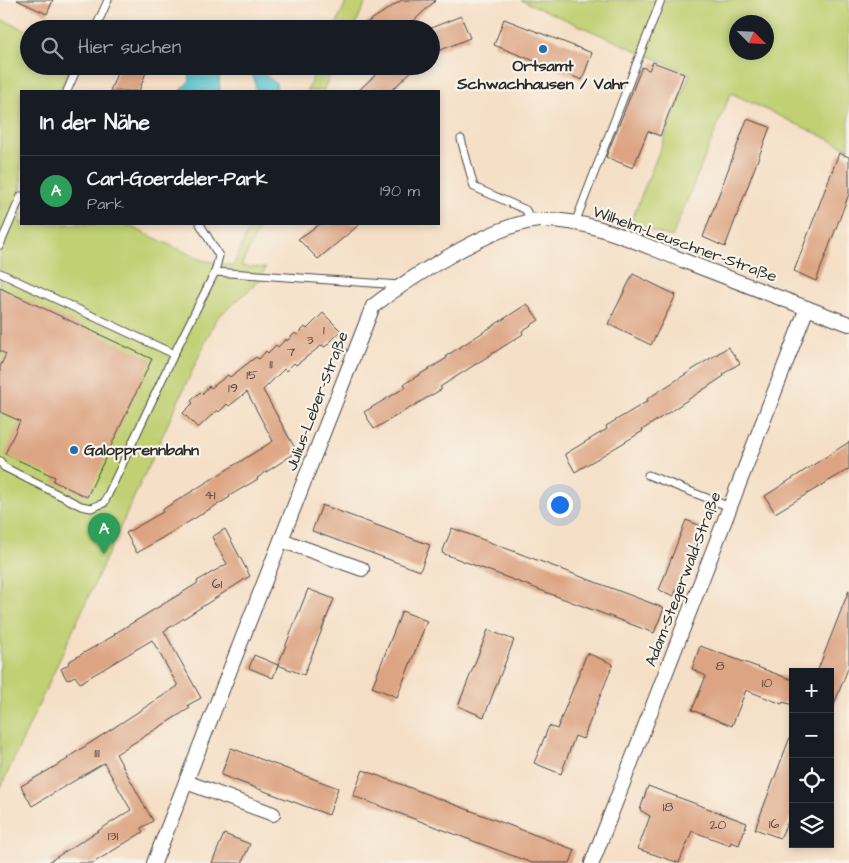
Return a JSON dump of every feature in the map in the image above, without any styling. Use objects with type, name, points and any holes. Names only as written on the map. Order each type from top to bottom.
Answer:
[{"type":"street","name":"Wilhelm-Leuschner-Straße","points":[[400,285],[498,231],[540,220],[575,223],[642,244],[849,324]]},
{"type":"street","name":"Julius-Leber-Straße","points":[[154,863],[373,306],[400,285]]},
{"type":"street","name":"Adam-Stegerwald-Straße","points":[[592,863],[807,308]]},
{"type":"street","points":[[281,540],[362,569]]},
{"type":"street","points":[[186,782],[273,814]]},
{"type":"lane","points":[[99,20],[108,0]]},
{"type":"lane","points":[[575,223],[661,0]]},
{"type":"lane","points":[[67,90],[74,75]]},
{"type":"lane","points":[[461,139],[474,187],[526,210],[530,222]]},
{"type":"lane","points":[[0,245],[20,198]]},
{"type":"lane","points":[[0,462],[4,468],[81,506],[90,508],[104,503],[215,272],[219,256],[201,225]]},
{"type":"lane","points":[[215,272],[400,285]]},
{"type":"lane","points":[[0,273],[174,354]]},
{"type":"lane","points":[[648,475],[730,507]]},
{"type":"green space","points":[[347,0],[367,0],[357,20],[338,20]]},
{"type":"green space","points":[[521,0],[849,0],[849,149],[731,93],[672,237],[630,224],[690,74]]},
{"type":"green space","name":"Galopprennbahn","points":[[0,19],[20,27],[20,75],[67,75],[60,90],[20,90],[20,225],[127,225],[202,260],[233,266],[251,225],[261,225],[241,266],[266,268],[259,281],[216,319],[0,789]]},
{"type":"green space","points":[[314,75],[331,75],[323,90],[307,90]]},
{"type":"water","points":[[189,75],[220,75],[220,90],[182,90],[190,80]]},
{"type":"water","points":[[252,75],[265,75],[276,83],[277,90],[255,90]]},
{"type":"building","points":[[17,0],[53,0],[47,14]]},
{"type":"building","points":[[402,0],[436,0],[415,20],[371,20]]},
{"type":"building","points":[[461,16],[470,38],[440,50],[440,24]]},
{"type":"building","name":"Ortsamt Schwachhausen / Vahr","points":[[504,19],[592,53],[582,80],[494,45]]},
{"type":"building","points":[[653,62],[684,74],[660,136],[648,131],[633,168],[606,157],[642,67],[649,70]]},
{"type":"building","points":[[116,75],[145,75],[139,90],[110,90]]},
{"type":"building","points":[[375,75],[408,75],[392,90],[359,90]]},
{"type":"building","points":[[747,119],[770,127],[725,247],[703,237]]},
{"type":"building","points":[[839,153],[849,157],[849,194],[816,281],[794,271]]},
{"type":"building","points":[[319,225],[359,225],[318,259],[298,239]]},
{"type":"building","points":[[633,274],[676,295],[651,345],[608,324]]},
{"type":"building","points":[[0,288],[152,359],[87,497],[53,481],[55,477],[5,454],[20,421],[0,412],[0,367],[6,354],[0,351]]},
{"type":"building","points":[[527,304],[539,320],[522,331],[523,334],[440,387],[442,389],[374,429],[364,412],[406,387],[404,384],[447,358],[446,356]]},
{"type":"building","points":[[323,313],[341,331],[325,347],[322,345],[296,365],[294,363],[286,371],[284,369],[263,390],[297,452],[230,497],[137,553],[126,533],[163,512],[162,510],[273,441],[247,392],[229,406],[227,404],[219,412],[217,410],[198,428],[183,413],[193,403],[191,401],[200,392],[202,394],[209,386],[211,388],[228,375],[230,377],[256,357],[259,359],[266,351],[268,353],[276,345],[278,347],[295,333],[297,335],[305,327],[307,329]]},
{"type":"building","points":[[728,347],[740,363],[643,431],[575,472],[565,454],[607,429],[606,426],[648,401],[647,399]]},
{"type":"building","points":[[849,442],[849,469],[775,513],[765,496]]},
{"type":"building","points":[[322,505],[430,545],[420,571],[312,531]]},
{"type":"building","points":[[686,520],[701,526],[674,596],[659,590]]},
{"type":"building","points":[[452,528],[664,608],[654,633],[442,553]]},
{"type":"building","points":[[225,529],[250,576],[164,631],[201,698],[188,705],[190,708],[116,754],[153,821],[141,828],[143,832],[93,863],[47,863],[131,810],[104,763],[32,806],[21,786],[68,759],[178,686],[152,640],[80,683],[75,676],[67,680],[61,669],[69,664],[68,662],[115,635],[198,583],[197,581],[227,564],[212,537]]},
{"type":"building","points":[[308,589],[334,599],[304,675],[278,665]]},
{"type":"building","points":[[849,590],[849,666],[834,704],[834,668],[819,668]]},
{"type":"building","points":[[402,611],[427,621],[397,697],[372,687]]},
{"type":"building","points":[[488,630],[514,640],[484,717],[458,706]]},
{"type":"building","points":[[700,646],[789,679],[789,704],[783,702],[782,704],[746,690],[732,726],[692,710],[706,676],[692,669]]},
{"type":"building","points":[[587,653],[613,664],[583,739],[575,736],[561,774],[534,763],[549,726],[557,729]]},
{"type":"building","points":[[254,655],[278,665],[273,678],[249,668]]},
{"type":"building","points":[[789,740],[789,820],[780,838],[755,829]]},
{"type":"building","points":[[231,748],[338,788],[329,815],[221,775]]},
{"type":"building","points":[[363,770],[575,850],[570,863],[532,863],[353,796]]},
{"type":"building","points":[[648,786],[747,823],[739,845],[731,842],[730,845],[692,831],[679,863],[638,849],[650,816],[640,810]]},
{"type":"building","points":[[224,834],[250,844],[242,863],[212,863]]},
{"type":"place","name":"Ortsamt Schwachhausen / Vahr","points":[[543,49]]},
{"type":"place","name":"Galopprennbahn","points":[[74,450]]},
{"type":"place","name":"Carl-Goerdeler-Park","points":[[104,554]]}]
